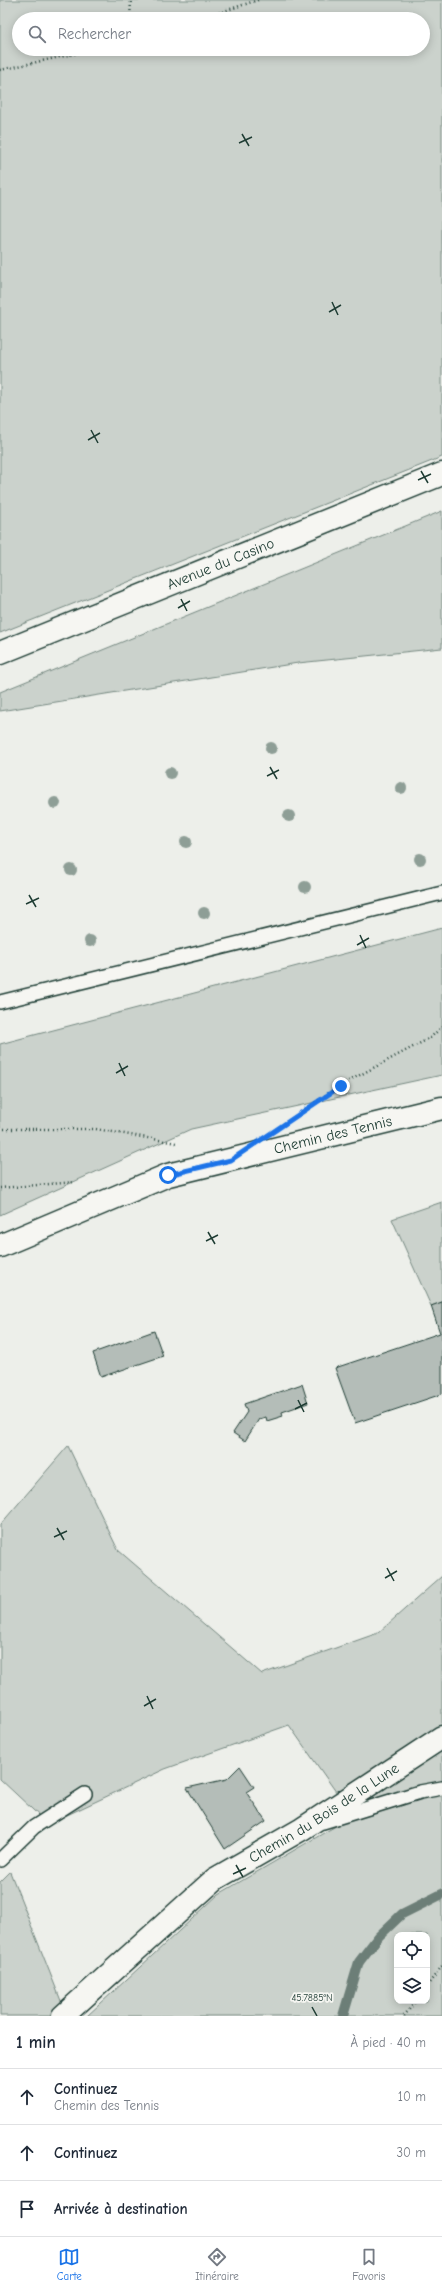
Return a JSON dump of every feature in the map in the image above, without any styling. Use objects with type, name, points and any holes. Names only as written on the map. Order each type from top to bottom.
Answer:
[{"type":"street","name":"Avenue du Casino","points":[[0,654],[442,474]]},
{"type":"street","name":"Chemin des Tennis","points":[[0,1246],[168,1175],[442,1108]]},
{"type":"street","name":"Chemin du Bois de la Lune","points":[[63,2016],[214,1879],[302,1829],[442,1737]]},
{"type":"lane","points":[[0,1002],[442,893]]},
{"type":"lane","points":[[302,1829],[420,1792],[442,1788]]},
{"type":"lane","points":[[0,1860],[34,1827],[85,1794]]},
{"type":"path","points":[[130,12],[131,0]]},
{"type":"path","points":[[221,12],[258,0]]},
{"type":"path","points":[[0,70],[65,56]]},
{"type":"path","points":[[295,1116],[341,1086],[430,1038],[442,1027]]},
{"type":"path","points":[[0,1129],[96,1129],[181,1144]]},
{"type":"path","points":[[430,1982],[442,1966]]},
{"type":"path","points":[[404,2016],[414,2004]]},
{"type":"shaded area","points":[[0,0],[442,0],[442,457],[0,633]]},
{"type":"shaded area","points":[[442,511],[442,648],[298,663],[0,711],[0,692]]},
{"type":"shaded area","points":[[442,928],[442,1075],[191,1129],[0,1215],[0,1044]]},
{"type":"shaded area","points":[[442,1202],[442,1302],[431,1306],[392,1219]]},
{"type":"shaded area","points":[[68,1446],[118,1550],[262,1674],[378,1633],[442,1576],[442,2016],[87,2016],[219,1894],[353,1816],[289,1725],[165,1769],[48,1824],[0,1779],[0,1525]]},
{"type":"shaded area","points":[[10,1872],[67,2016],[0,2016],[0,1882]]},
{"type":"building","points":[[442,1302],[442,1394],[355,1423],[335,1368],[440,1333],[431,1306]]},
{"type":"building","points":[[154,1331],[163,1356],[101,1377],[93,1353]]},
{"type":"building","points":[[302,1384],[308,1403],[282,1412],[283,1416],[267,1421],[266,1417],[259,1419],[245,1441],[233,1433],[247,1412],[244,1404]]},
{"type":"building","points":[[240,1766],[254,1787],[246,1792],[266,1821],[225,1849],[187,1788],[227,1779]]},
{"type":"waterway","points":[[343,2016],[359,1962],[379,1936],[402,1914],[442,1894]]},
{"type":"route","points":[[168,1175],[231,1160],[341,1086]]}]
